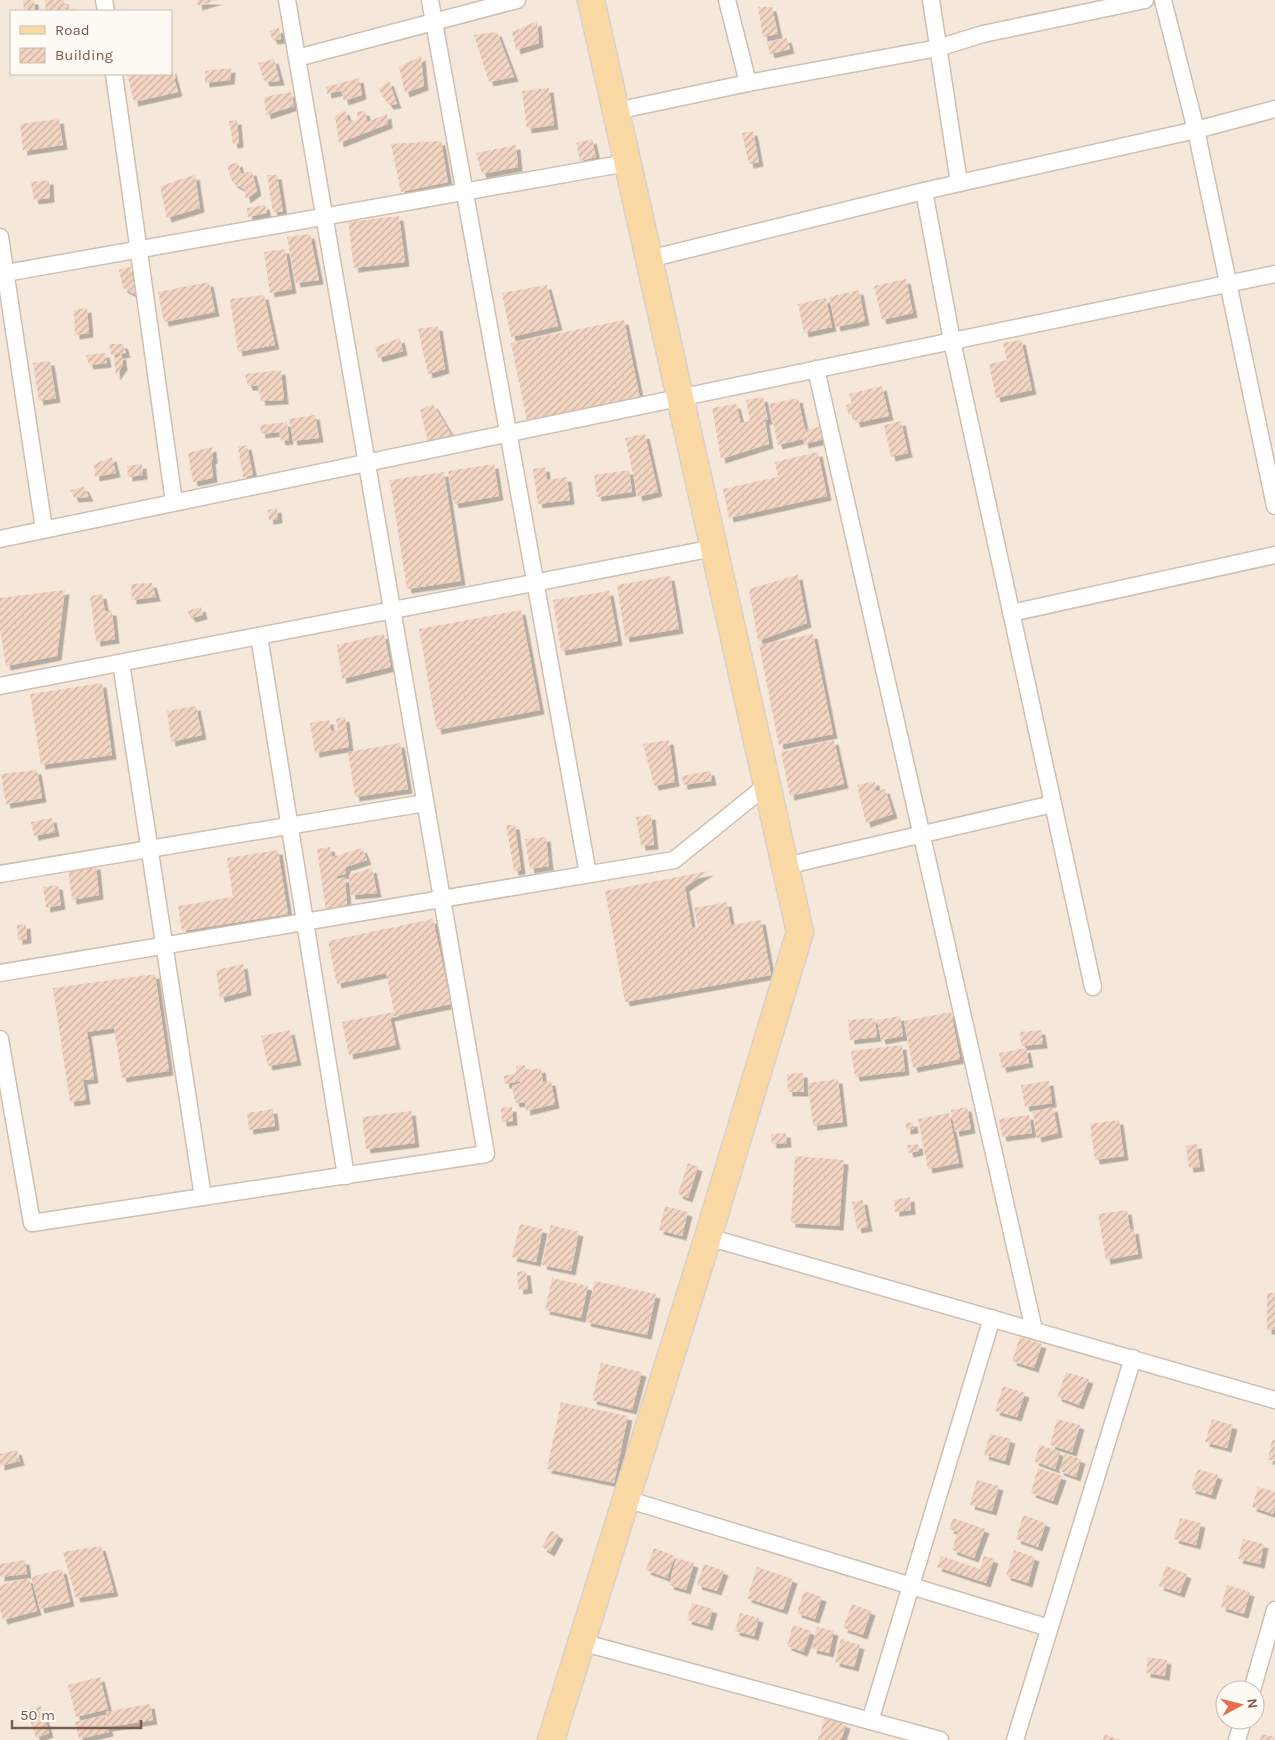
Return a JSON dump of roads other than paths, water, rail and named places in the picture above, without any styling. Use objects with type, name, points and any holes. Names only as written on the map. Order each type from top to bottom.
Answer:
[{"type":"main road","points":[[551,1740],[708,1237],[800,932],[591,0]]},
{"type":"street","points":[[0,1039],[32,1223],[486,1154],[286,0]]},
{"type":"street","points":[[430,0],[588,874]]},
{"type":"street","points":[[297,58],[517,0]]},
{"type":"street","points":[[727,0],[748,83]]},
{"type":"street","points":[[931,0],[959,183]]},
{"type":"street","points":[[616,111],[748,83],[938,48],[983,34],[1145,0]]},
{"type":"street","points":[[1163,0],[1196,130],[1275,506]]},
{"type":"street","points":[[114,75],[174,502]]},
{"type":"street","points":[[649,259],[924,191],[1196,130],[1275,110]]},
{"type":"street","points":[[3,274],[627,163]]},
{"type":"street","points":[[924,191],[952,341],[1094,987]]},
{"type":"street","points":[[0,238],[3,274],[44,529]]},
{"type":"street","points":[[0,538],[1275,274]]},
{"type":"street","points":[[816,369],[1034,1330]]},
{"type":"street","points":[[0,686],[714,548]]},
{"type":"street","points":[[1012,614],[1275,555]]},
{"type":"street","points":[[259,636],[346,1176]]},
{"type":"street","points":[[121,663],[203,1198]]},
{"type":"street","points":[[0,973],[674,860],[767,785]]},
{"type":"street","points":[[0,874],[425,803]]},
{"type":"street","points":[[785,866],[1053,804]]},
{"type":"street","points":[[708,1237],[1275,1400]]},
{"type":"street","points":[[870,1721],[992,1318]]},
{"type":"street","points":[[1015,1740],[1133,1358]]},
{"type":"street","points":[[626,1499],[1049,1628]]},
{"type":"street","points":[[1255,1680],[1275,1610]]},
{"type":"street","points":[[581,1642],[940,1740]]}]
